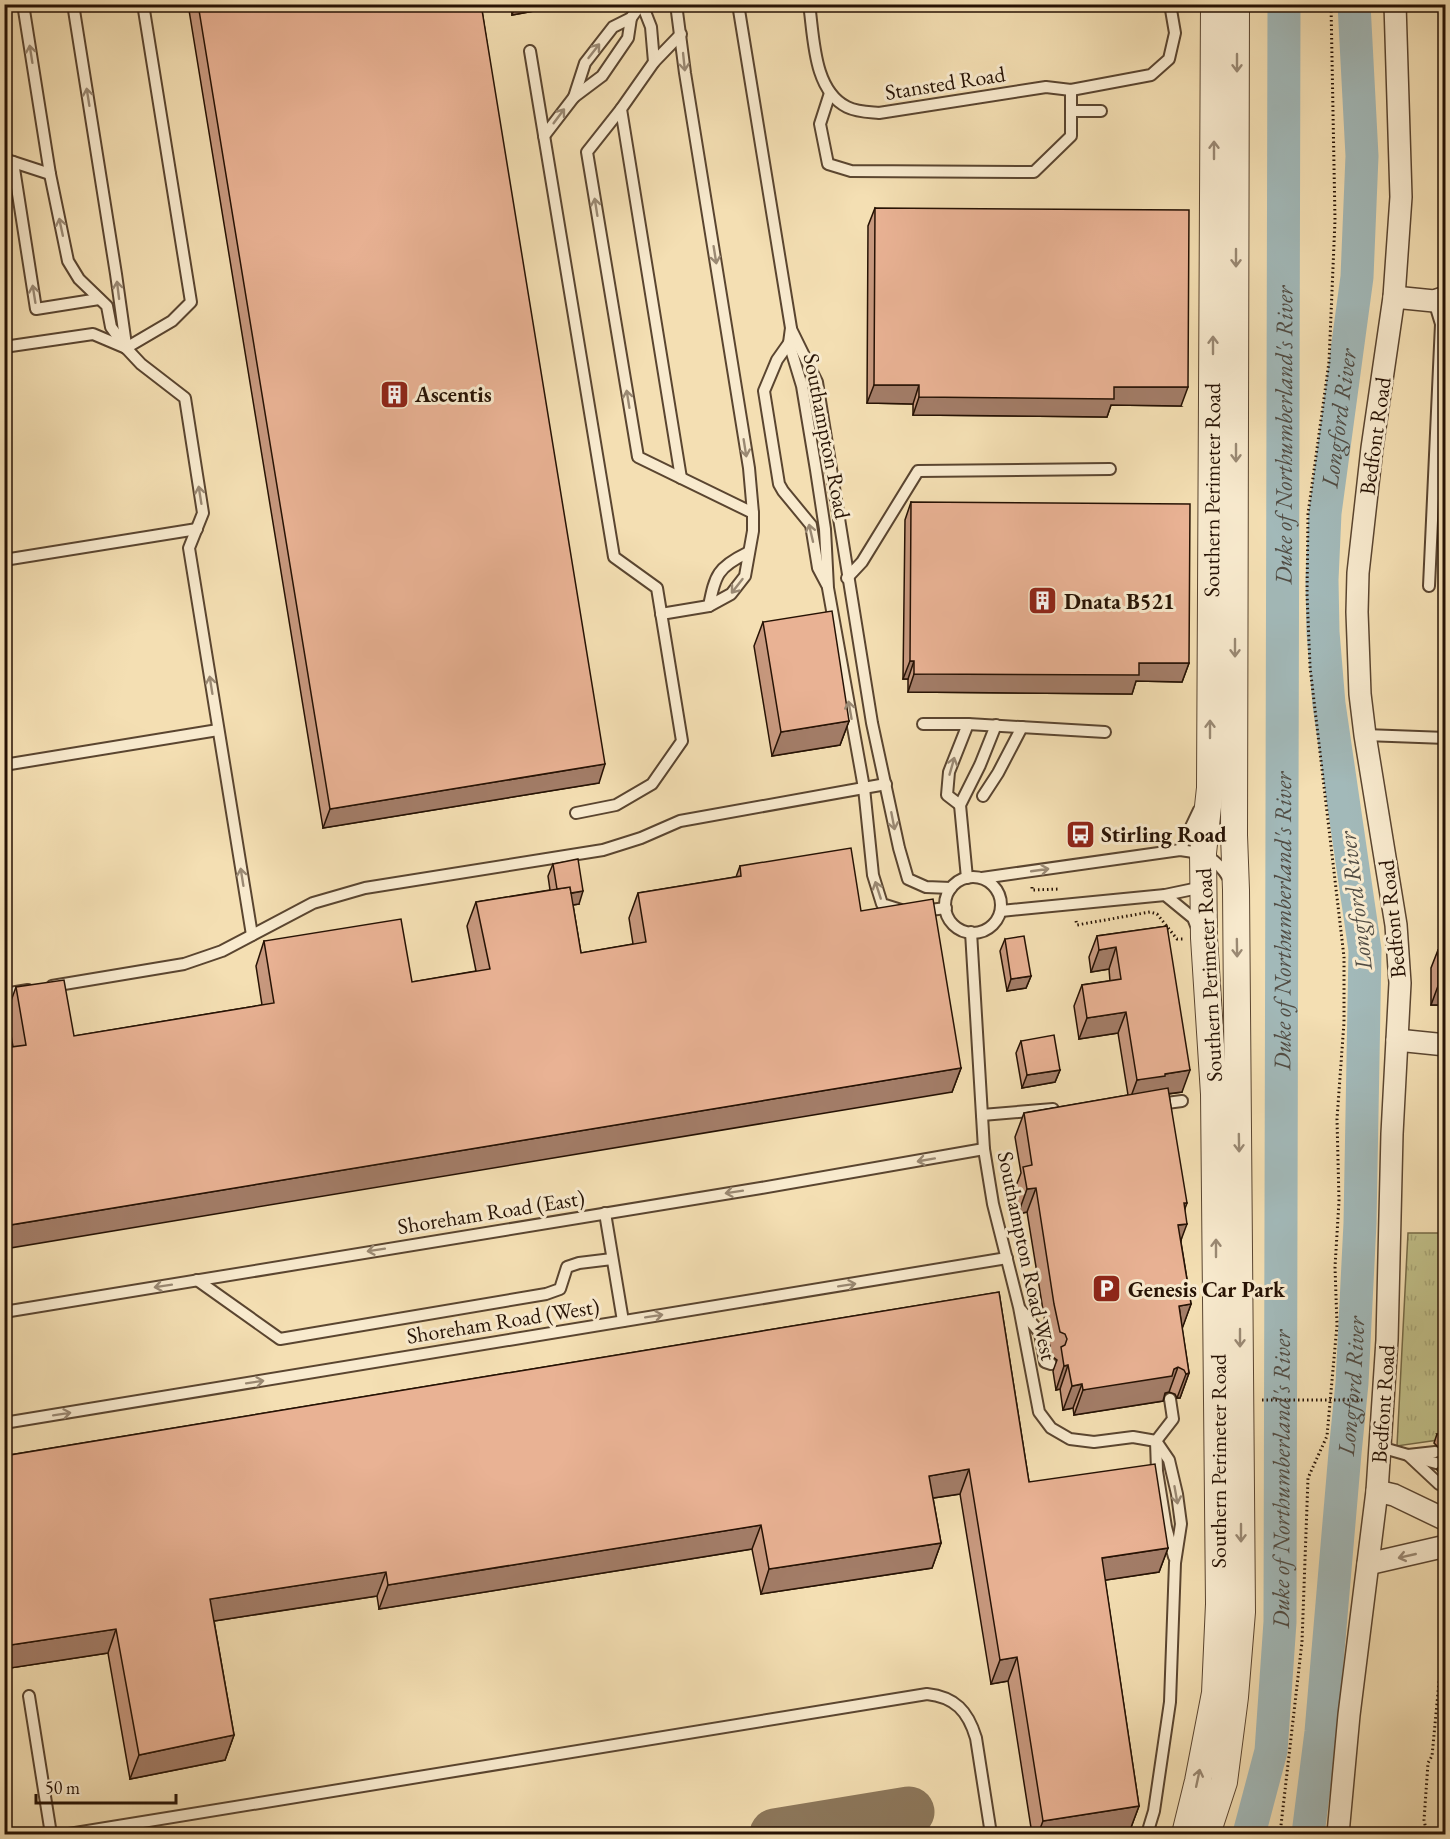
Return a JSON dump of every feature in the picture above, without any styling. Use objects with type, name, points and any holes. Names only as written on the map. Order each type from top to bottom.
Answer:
[{"type":"street","name":"Southern Perimeter Road","points":[[1207,1834],[1224,1782],[1235,1697],[1242,1612],[1236,890],[1210,855],[1214,4]]},
{"type":"street","name":"Southern Perimeter Road","points":[[1185,1834],[1215,1693],[1219,1604],[1214,1094],[1202,943],[1203,887],[1210,855],[1236,4]]},
{"type":"street","name":"Bedfont Road","points":[[1338,1834],[1349,1715],[1377,1491],[1387,1340],[1392,1134],[1400,983],[1396,925],[1365,735],[1358,643],[1358,573],[1372,448],[1394,297],[1401,196],[1396,5]]},
{"type":"street","points":[[1394,297],[1440,299]]},
{"type":"street","points":[[1397,1040],[1446,1045]]},
{"type":"street","points":[[1377,1491],[1394,1495],[1446,1520]]},
{"type":"street","points":[[1368,1564],[1446,1546]]},
{"type":"lane","points":[[23,4],[50,174],[68,261],[79,279],[107,306],[111,327],[126,348],[141,364],[185,398],[203,513],[189,548],[252,935]]},
{"type":"lane","points":[[73,4],[126,348]]},
{"type":"lane","points":[[126,348],[172,321],[191,302],[143,4]]},
{"type":"lane","points":[[544,136],[574,97],[602,76],[628,38],[631,18],[641,4]]},
{"type":"lane","points":[[641,4],[651,27],[654,62]]},
{"type":"lane","points":[[661,614],[709,606],[731,594],[745,576],[747,553],[753,531],[749,468],[676,4]]},
{"type":"lane","points":[[738,4],[791,328],[789,343]]},
{"type":"lane","points":[[809,4],[819,69],[830,93],[820,124],[828,164],[851,171],[1034,172],[1071,136],[1071,90]]},
{"type":"lane","name":"Stansted Road","points":[[830,93],[846,107],[862,112],[879,113],[1046,87],[1071,90],[1151,75],[1169,59],[1174,33],[1170,4]]},
{"type":"lane","points":[[574,97],[585,63],[613,27],[631,18]]},
{"type":"lane","points":[[681,34],[654,62],[587,152],[638,457],[753,513]]},
{"type":"lane","points":[[530,51],[614,557],[657,588],[682,741],[652,784],[616,805],[576,813]]},
{"type":"lane","points":[[621,109],[681,478]]},
{"type":"lane","points":[[1071,111],[1101,111]]},
{"type":"lane","points":[[50,174],[9,160],[36,309],[99,299]]},
{"type":"lane","points":[[1429,586],[1441,324],[1440,299]]},
{"type":"lane","name":"Southampton Road","points":[[791,328],[817,382],[872,723],[899,848],[908,879],[927,887],[951,888]]},
{"type":"lane","points":[[4,347],[93,334],[126,348]]},
{"type":"lane","name":"Southampton Road","points":[[789,343],[777,360],[764,391],[777,476],[783,491],[811,525],[818,568],[828,588]]},
{"type":"lane","name":"Southampton Road","points":[[789,343],[802,386],[814,458],[825,529],[828,588],[864,788],[873,875],[882,904],[909,913],[946,908]]},
{"type":"lane","points":[[847,578],[862,562],[918,471],[1110,469]]},
{"type":"lane","points":[[4,560],[197,529]]},
{"type":"lane","points":[[709,606],[714,580],[727,562],[747,553]]},
{"type":"lane","points":[[856,745],[872,723]]},
{"type":"lane","points":[[923,724],[996,725],[1105,732]]},
{"type":"lane","points":[[960,805],[947,795],[950,772],[968,724]]},
{"type":"lane","points":[[967,878],[960,805],[980,765],[996,725]]},
{"type":"lane","points":[[983,796],[1022,727]]},
{"type":"lane","points":[[4,765],[218,730]]},
{"type":"lane","points":[[1365,735],[1446,738]]},
{"type":"lane","points":[[4,994],[184,964],[222,951],[313,903],[365,888],[603,850],[641,838],[680,821],[886,784]]},
{"type":"lane","points":[[982,878],[991,883],[999,893],[1000,911],[996,921],[989,928],[980,932],[962,930],[954,925],[949,917],[946,908],[947,896],[958,881],[967,878],[1210,855]]},
{"type":"lane","points":[[1000,911],[1165,895],[1203,887]]},
{"type":"lane","points":[[1165,895],[1193,918],[1202,943]]},
{"type":"lane","name":"Southampton Road West","points":[[971,932],[984,1149],[991,1195],[1019,1307],[1039,1412],[1051,1428],[1060,1435],[1079,1442],[1133,1437],[1156,1441]]},
{"type":"lane","points":[[1148,1106],[1182,1101]]},
{"type":"lane","points":[[982,1115],[1060,1108]]},
{"type":"lane","name":"Shoreham Road (East)","points":[[4,1312],[984,1149]]},
{"type":"lane","points":[[605,1213],[623,1321]]},
{"type":"lane","name":"Shoreham Road (West)","points":[[4,1423],[1007,1258]]},
{"type":"lane","points":[[197,1280],[280,1339],[546,1294],[560,1289],[567,1267],[579,1263],[612,1259]]},
{"type":"lane","points":[[1019,1307],[1040,1333],[1045,1362],[1051,1364]]},
{"type":"lane","points":[[1147,1834],[1154,1811],[1170,1702],[1175,1563],[1181,1524],[1169,1460],[1156,1441],[1173,1419],[1170,1400]]},
{"type":"lane","points":[[1380,1447],[1408,1455],[1437,1468],[1408,1455]]},
{"type":"lane","points":[[69,1834],[927,1694],[942,1696],[956,1704],[971,1723],[976,1738],[991,1834]]},
{"type":"lane","points":[[29,1696],[51,1834]]},
{"type":"lane","points":[[133,1824],[142,1834]]},
{"type":"path","points":[[1280,1834],[1302,1642],[1308,1478],[1327,1436],[1337,1325],[1335,1267],[1339,1202],[1337,1119],[1344,1022],[1344,957],[1310,667],[1307,571],[1308,514],[1329,362],[1335,220],[1331,4]]},
{"type":"path","points":[[1032,886],[1032,890],[1062,889]]},
{"type":"path","points":[[1076,921],[1077,925],[1150,912],[1157,914],[1177,939],[1202,943]]},
{"type":"path","points":[[1261,1400],[1370,1400]]},
{"type":"path","points":[[1427,1834],[1424,1820],[1428,1763],[1432,1755],[1439,1682],[1446,1674]]},
{"type":"green space","points":[[1408,1233],[1445,1233],[1445,1439],[1397,1446]]},
{"type":"building","name":"Ascentis","points":[[198,4],[481,4],[605,764],[330,809]]},
{"type":"building","points":[[875,208],[1189,210],[1188,387],[1114,387],[1114,399],[919,397],[919,385],[874,385]]},
{"type":"building","name":"Dnata B521","points":[[911,502],[1190,504],[1189,663],[1139,663],[1139,675],[914,674],[914,661],[910,661]]},
{"type":"building","points":[[832,611],[849,721],[781,732],[763,622]]},
{"type":"building","points":[[851,848],[861,911],[933,899],[961,1068],[4,1226],[4,1048],[26,1045],[16,987],[64,980],[74,1036],[274,1003],[264,941],[401,919],[412,982],[490,969],[476,902],[570,887],[581,953],[646,942],[638,893],[741,876],[740,866]]},
{"type":"building","points":[[578,859],[583,891],[571,893],[570,887],[557,889],[553,864]]},
{"type":"building","points":[[1167,926],[1190,1070],[1137,1080],[1126,1012],[1087,1018],[1082,985],[1121,979],[1116,947],[1099,950],[1097,936]]},
{"type":"building","points":[[1024,936],[1031,976],[1011,979],[1005,939]]},
{"type":"building","points":[[1438,950],[1446,950],[1446,986],[1438,986]]},
{"type":"building","points":[[1054,1035],[1060,1070],[1027,1075],[1021,1041]]},
{"type":"building","name":"Genesis Car Park","points":[[1168,1088],[1187,1203],[1184,1203],[1187,1224],[1178,1225],[1191,1304],[1179,1306],[1189,1373],[1186,1374],[1178,1367],[1174,1369],[1172,1376],[1083,1390],[1082,1384],[1072,1386],[1068,1365],[1064,1366],[1061,1347],[1065,1345],[1067,1339],[1065,1334],[1060,1332],[1054,1304],[1036,1188],[1027,1189],[1023,1167],[1032,1165],[1024,1113]]},
{"type":"building","points":[[999,1292],[1029,1482],[1155,1464],[1168,1548],[1102,1558],[1139,1806],[1043,1821],[1017,1657],[1000,1660],[969,1469],[929,1476],[941,1543],[769,1569],[761,1525],[388,1585],[386,1572],[210,1599],[234,1735],[139,1755],[116,1629],[4,1646],[4,1456]]},
{"type":"building","points":[[1446,1433],[1446,1441],[1437,1434]]},
{"type":"building","points":[[1446,1456],[1446,1467],[1440,1461]]},
{"type":"waterway","name":"Duke of Northumberland's River","points":[[1249,1834],[1271,1751],[1280,1622],[1284,4]]},
{"type":"waterway","name":"Longford River","points":[[1308,1834],[1321,1732],[1352,1383],[1360,1223],[1365,950],[1329,704],[1323,632],[1322,580],[1325,513],[1357,277],[1362,156],[1354,4]]},
{"type":"taxiway","points":[[775,1834],[909,1812]]},
{"type":"place","name":"Ascentis","points":[[394,394]]},
{"type":"place","name":"Dnata B521","points":[[1043,601]]},
{"type":"place","name":"Stirling Road","points":[[1080,834]]},
{"type":"place","name":"Genesis Car Park","points":[[1107,1289]]}]
